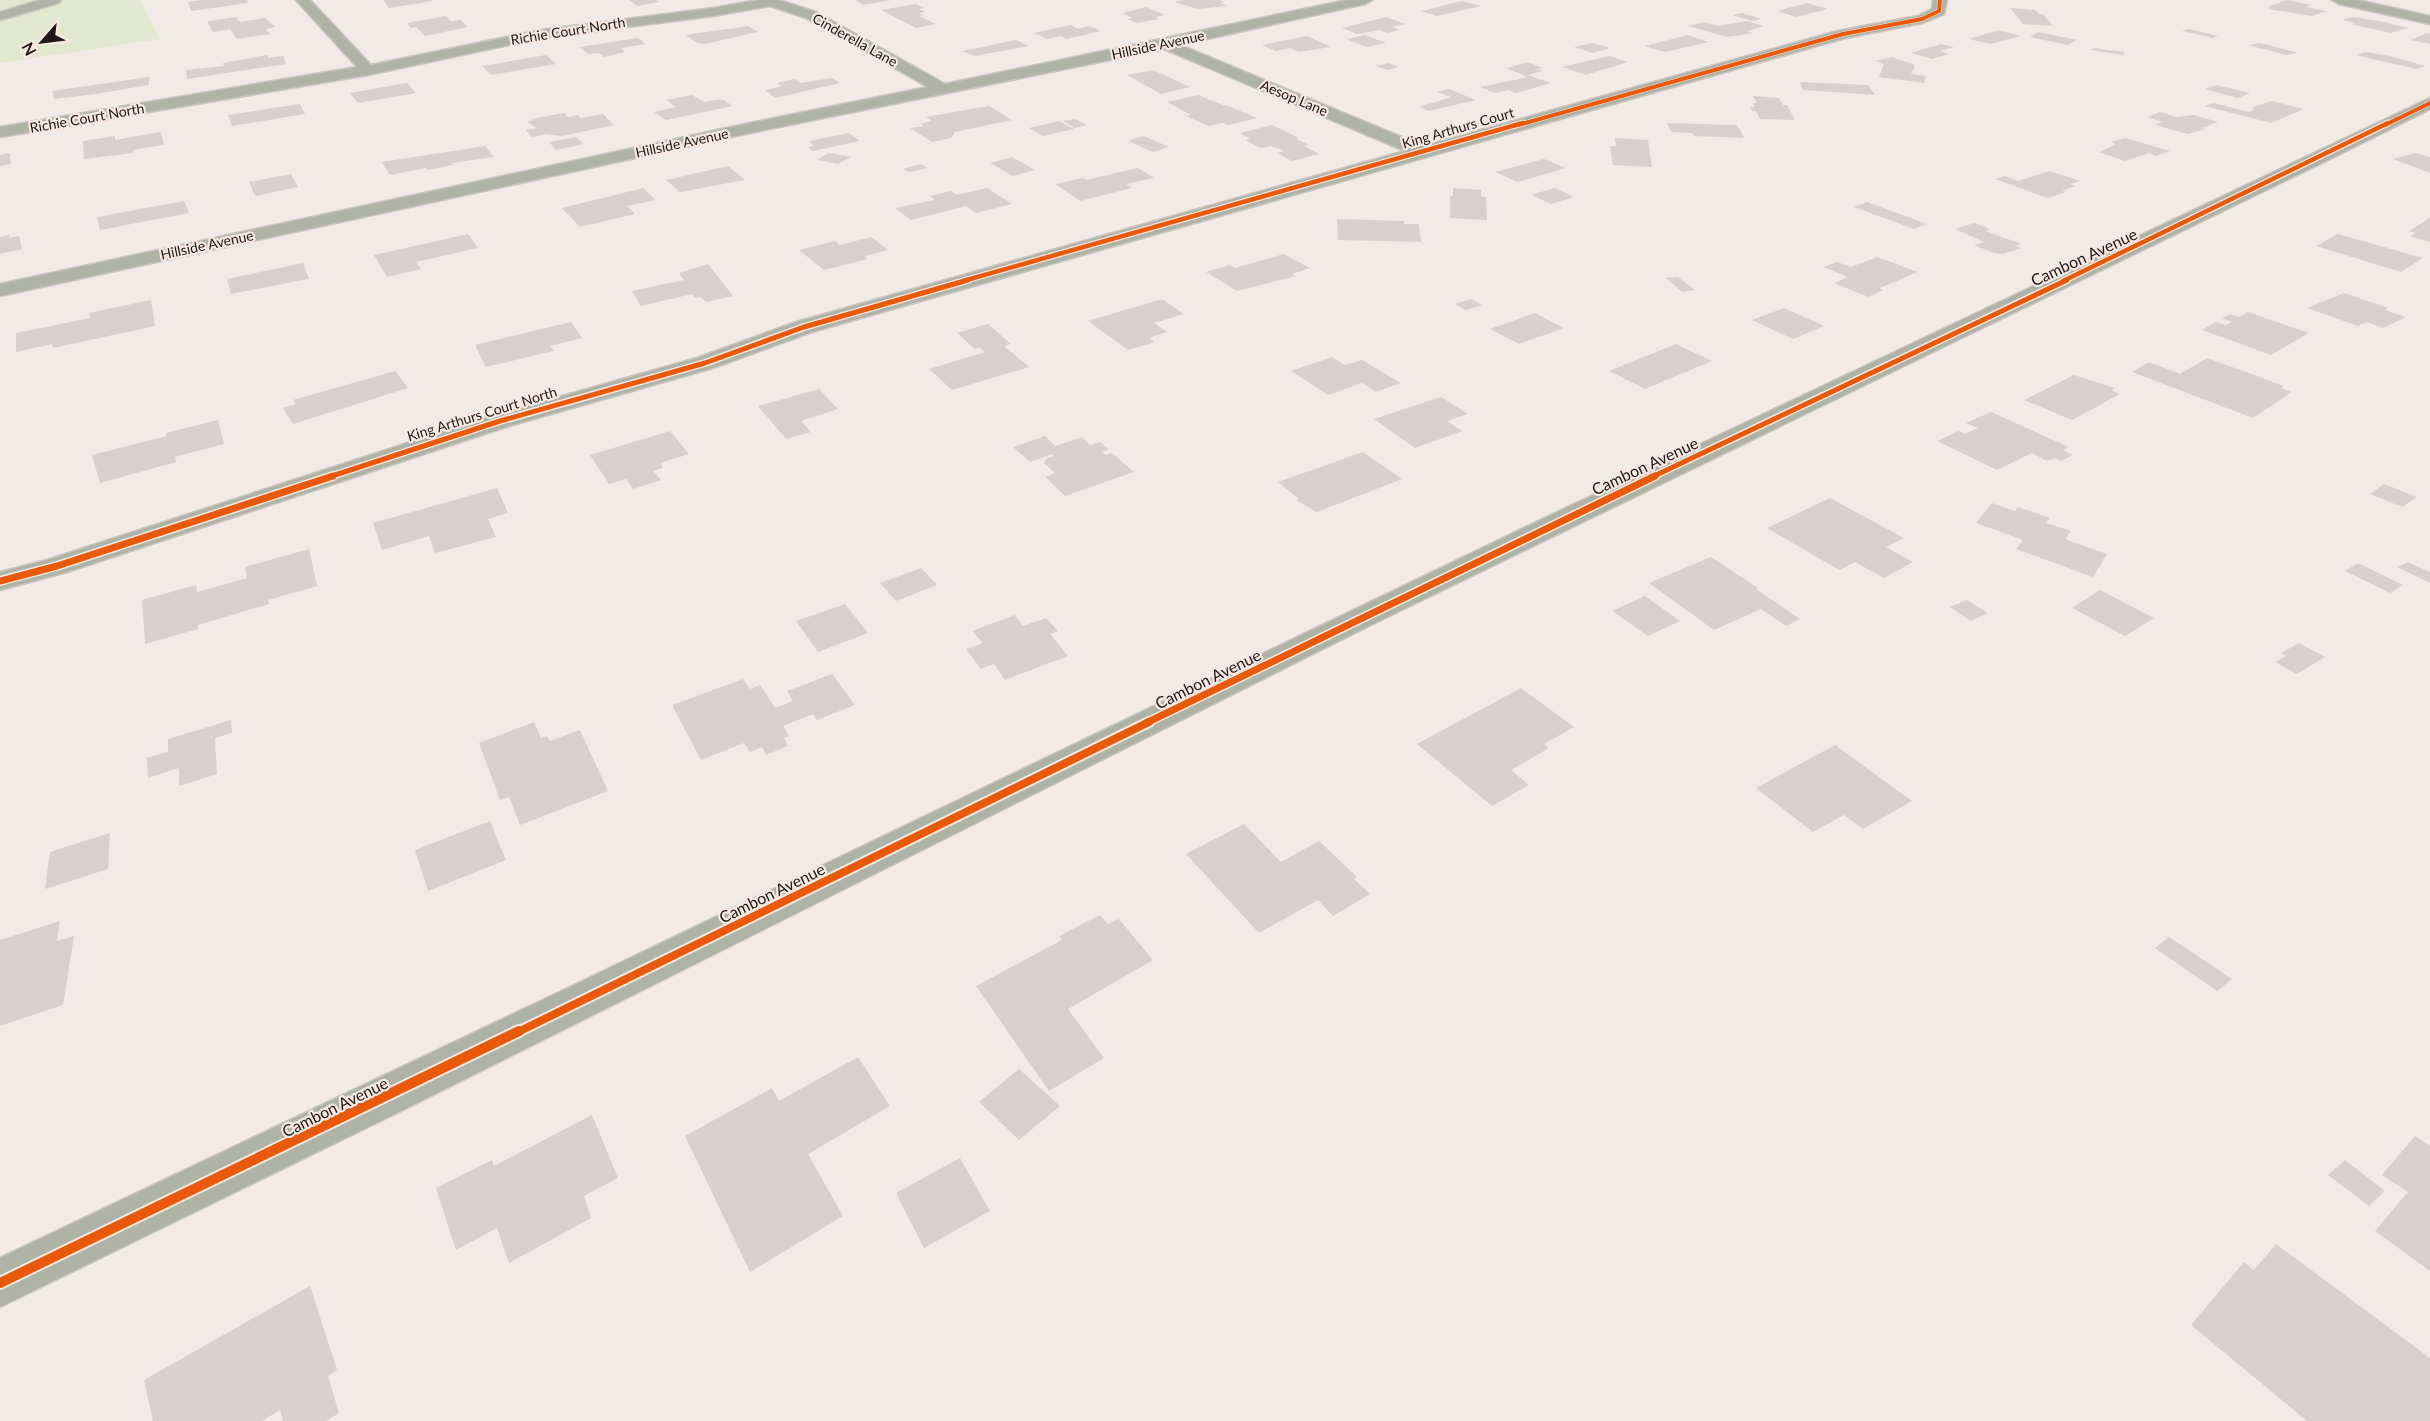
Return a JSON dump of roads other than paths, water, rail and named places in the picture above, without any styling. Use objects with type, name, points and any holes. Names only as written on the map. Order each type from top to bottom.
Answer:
[{"type":"street","points":[[0,16],[54,0]]},
{"type":"street","points":[[303,0],[368,70]]},
{"type":"street","name":"Hillside Avenue","points":[[0,290],[941,88],[1165,44],[1365,0]]},
{"type":"street","name":"King Arthurs Court","points":[[973,279],[1843,34],[1922,19],[1939,11],[1940,0]]},
{"type":"street","points":[[2339,0],[2430,20]]},
{"type":"street","name":"Richie Court North","points":[[0,132],[368,70],[469,47],[541,34],[597,25],[692,15],[768,1]]},
{"type":"street","name":"Cinderella Lane","points":[[768,1],[811,15],[941,88]]},
{"type":"street","name":"Aesop Lane","points":[[1165,44],[1422,152]]},
{"type":"street","name":"Cambon Avenue","points":[[0,1283],[322,1129],[1561,521],[2201,217],[2430,104]]},
{"type":"street","name":"King Arthurs Court North","points":[[0,581],[57,566],[500,421],[705,363],[804,327],[973,279]]}]
